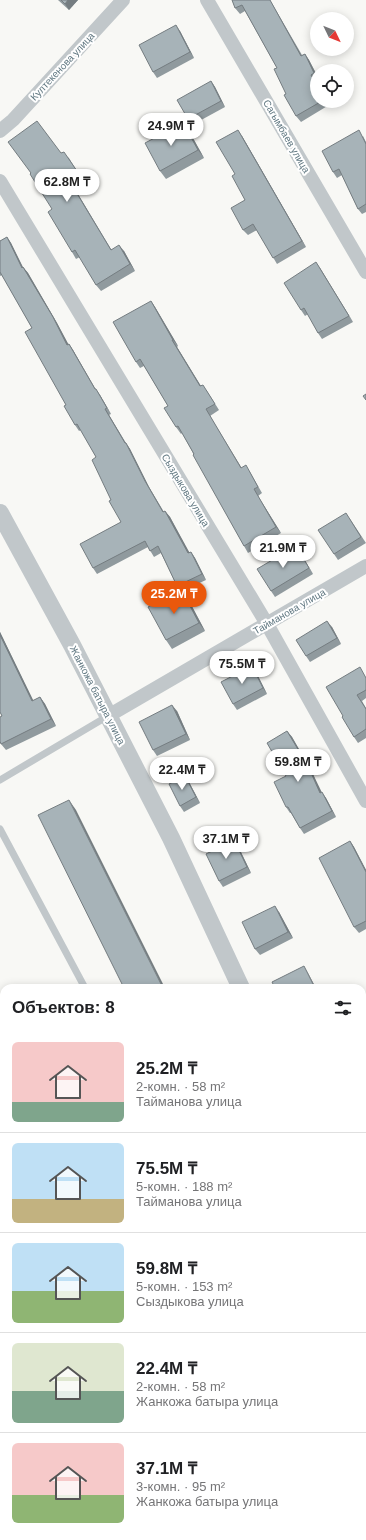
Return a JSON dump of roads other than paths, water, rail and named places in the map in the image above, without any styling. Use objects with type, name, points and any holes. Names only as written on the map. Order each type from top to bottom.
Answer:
[{"type":"street","name":"Култекенова улица","points":[[0,131],[13,120],[123,0]]},
{"type":"street","name":"Сагымбаев улица","points":[[207,0],[366,272]]},
{"type":"street","name":"Сыздыкова улица","points":[[0,181],[266,624],[366,801]]},
{"type":"street","name":"Жанкожа батыра улица","points":[[0,513],[72,645],[171,838],[239,984]]},
{"type":"street","name":"Тайманова улица","points":[[108,716],[366,566]]},
{"type":"lane","points":[[0,780],[108,716]]},
{"type":"lane","points":[[0,829],[84,984]]}]
